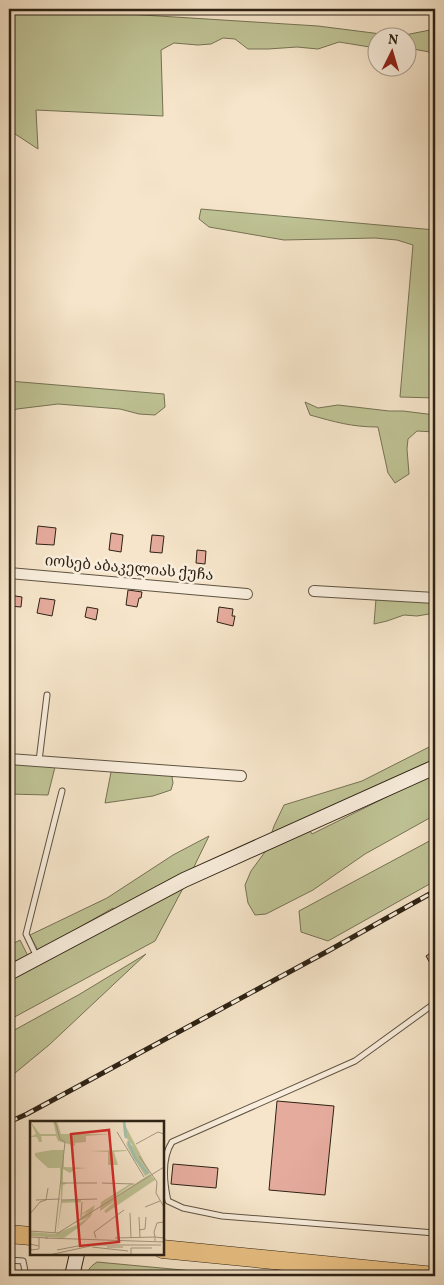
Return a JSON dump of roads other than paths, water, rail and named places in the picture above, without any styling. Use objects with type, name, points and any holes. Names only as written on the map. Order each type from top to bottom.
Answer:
[{"type":"highway","points":[[9,1232],[29,1236]]},
{"type":"highway","points":[[164,1249],[435,1276]]},
{"type":"street","name":"იოსებ აბაკელიას ქუჩა","points":[[9,573],[247,594]]},
{"type":"street","points":[[314,591],[435,598]]},
{"type":"street","points":[[9,759],[241,776]]},
{"type":"street","points":[[9,973],[184,880],[435,767]]},
{"type":"street","points":[[72,1276],[76,1255]]},
{"type":"lane","points":[[39,761],[47,695]]},
{"type":"lane","points":[[37,957],[26,934],[62,790]]},
{"type":"lane","points":[[435,1003],[355,1061],[172,1142],[166,1150],[164,1183],[168,1201],[183,1208],[222,1216],[435,1233]]},
{"type":"lane","points":[[9,1260],[23,1261],[26,1276]]},
{"type":"railway","points":[[9,1122],[328,951],[435,891]]}]
